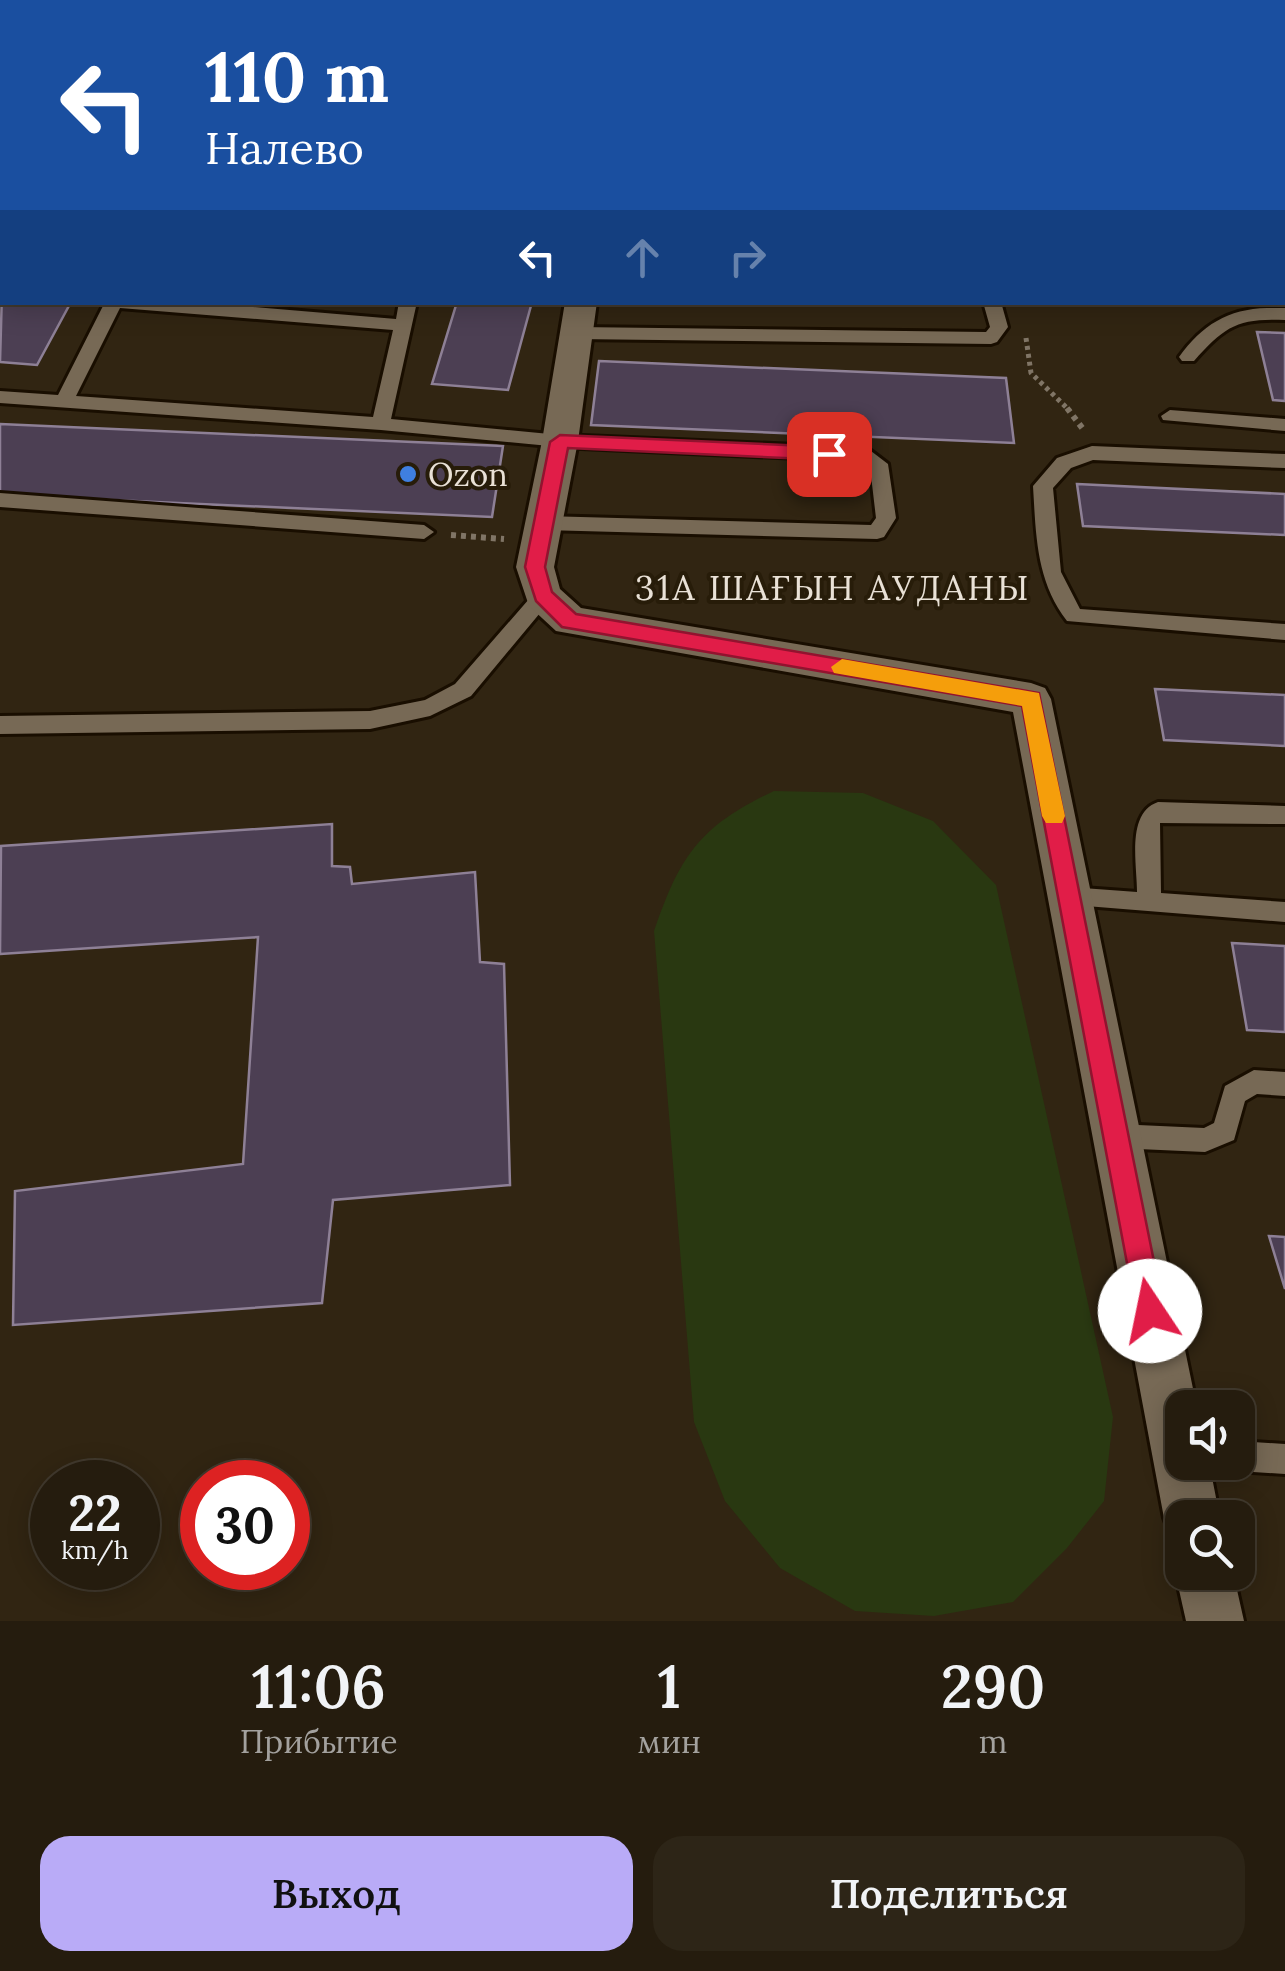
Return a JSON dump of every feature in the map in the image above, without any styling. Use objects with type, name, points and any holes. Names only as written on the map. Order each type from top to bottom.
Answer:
[{"type":"street","points":[[578,318],[560,442],[535,567],[543,596],[570,621],[1032,700],[1167,1390]]},
{"type":"street","points":[[1208,1590],[1215,1621]]},
{"type":"lane","points":[[66,400],[115,305]]},
{"type":"lane","points":[[154,305],[402,325]]},
{"type":"lane","points":[[382,424],[407,305]]},
{"type":"lane","points":[[578,318],[990,338],[999,328],[993,305]]},
{"type":"lane","points":[[1188,357],[1216,324],[1251,312],[1285,314]]},
{"type":"lane","points":[[0,397],[382,424],[560,442],[867,456],[879,464],[886,518],[877,532],[542,533]]},
{"type":"lane","points":[[1170,416],[1285,425]]},
{"type":"lane","points":[[1285,461],[1092,453],[1064,463],[1043,486],[1048,555],[1063,604],[1074,616],[1285,632]]},
{"type":"lane","points":[[0,500],[424,532]]},
{"type":"lane","points":[[0,725],[370,720],[430,708],[463,690],[543,596]]},
{"type":"lane","points":[[1149,902],[1149,819],[1158,811],[1285,815]]},
{"type":"lane","points":[[1070,897],[1285,912]]},
{"type":"lane","points":[[1116,1136],[1205,1140],[1225,1132],[1234,1094],[1254,1082],[1285,1084]]},
{"type":"lane","points":[[1255,1457],[1285,1460]]},
{"type":"path","points":[[1023,320],[1031,374],[1080,421],[1092,453]]},
{"type":"path","points":[[424,532],[542,533]]},
{"type":"green space","points":[[774,791],[863,793],[933,821],[996,885],[1113,1417],[1104,1501],[1067,1548],[1013,1602],[934,1616],[855,1611],[780,1568],[725,1501],[694,1422],[654,931],[673,882],[696,846],[728,817]]},
{"type":"building","points":[[2,305],[69,305],[37,365],[0,362]]},
{"type":"building","points":[[456,305],[531,305],[508,390],[432,384]]},
{"type":"building","points":[[1257,332],[1285,333],[1285,401],[1273,400]]},
{"type":"building","points":[[599,361],[1006,378],[1014,443],[591,425]]},
{"type":"building","points":[[0,424],[503,446],[492,517],[0,495]]},
{"type":"building","points":[[1077,484],[1285,494],[1285,535],[1083,526]]},
{"type":"building","points":[[1155,689],[1285,695],[1285,746],[1164,740]]},
{"type":"building","points":[[332,824],[332,866],[350,867],[352,884],[475,872],[480,962],[504,964],[510,1185],[333,1200],[322,1303],[13,1325],[15,1191],[243,1164],[258,937],[0,954],[1,846]]},
{"type":"building","points":[[1232,943],[1285,946],[1285,1032],[1247,1030]]},
{"type":"building","points":[[1269,1236],[1285,1237],[1285,1289]]},
{"type":"slow traffic","points":[[842,667],[1032,700],[1054,816]]},
{"type":"place","name":"Ozon","points":[[408,474]]},
{"type":"district","name":"31А ШАҒЫН АУДАНЫ","points":[[833,587]]},
{"type":"route","points":[[829,454],[560,442],[535,567],[543,596],[570,621],[1032,700],[1150,1311]]}]
